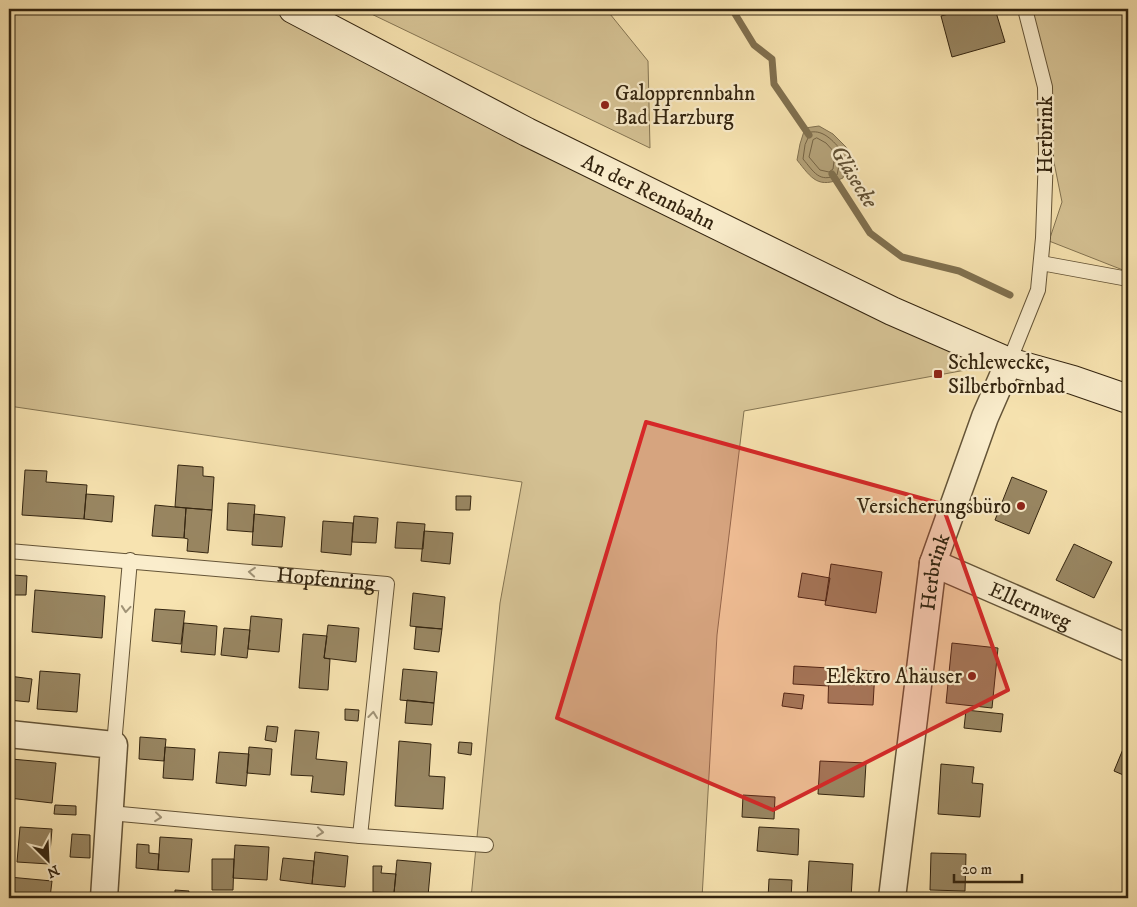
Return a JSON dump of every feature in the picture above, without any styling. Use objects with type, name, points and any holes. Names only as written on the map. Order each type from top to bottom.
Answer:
[{"type":"main road","name":"An der Rennbahn","points":[[293,9],[526,132],[892,311],[1010,362],[1073,380],[1128,399]]},
{"type":"street","name":"Herbrink","points":[[892,898],[933,563],[985,417],[1010,362]]},
{"type":"street","name":"Ellernweg","points":[[933,563],[1128,648]]},
{"type":"street","points":[[9,734],[114,745],[104,898]]},
{"type":"lane","name":"Herbrink","points":[[1010,362],[1038,290],[1043,238],[1046,87],[1025,9]]},
{"type":"lane","points":[[1041,263],[1128,279]]},
{"type":"lane","name":"Hopfenring","points":[[9,551],[130,560],[388,584],[360,836]]},
{"type":"lane","points":[[114,745],[130,560]]},
{"type":"lane","points":[[110,813],[360,836],[486,845]]},
{"type":"highlighted area","points":[[646,422],[942,504],[1008,690],[773,810],[557,718]]},
{"type":"shaded area","points":[[9,9],[293,9],[1009,362],[744,411],[717,635],[702,898],[471,898],[500,603],[522,482],[9,406]]},
{"type":"shaded area","name":"Galopprennbahn Bad Harzburg","points":[[361,9],[606,9],[648,61],[650,148]]},
{"type":"shaded area","points":[[1023,9],[1128,9],[1128,272],[1049,241],[1062,202]]},
{"type":"water","points":[[819,126],[833,134],[848,149],[843,178],[821,182],[812,177],[797,160],[805,128]]},
{"type":"building","points":[[968,9],[995,9],[1005,42],[952,57],[941,16]]},
{"type":"building","points":[[178,465],[203,467],[203,476],[214,477],[212,510],[175,507]]},
{"type":"building","points":[[25,470],[47,471],[46,482],[87,485],[84,519],[22,515]]},
{"type":"building","name":"Versicherungsbüro","points":[[1012,477],[1047,491],[1029,534],[995,520]]},
{"type":"building","points":[[86,494],[114,496],[112,522],[84,519]]},
{"type":"building","points":[[456,496],[471,496],[470,510],[456,510]]},
{"type":"building","points":[[228,503],[255,505],[253,532],[227,530]]},
{"type":"building","points":[[155,505],[186,508],[184,538],[152,536]]},
{"type":"building","points":[[186,508],[212,510],[208,553],[187,551],[188,539],[184,538]]},
{"type":"building","points":[[254,514],[285,517],[282,547],[252,545]]},
{"type":"building","points":[[354,516],[378,518],[376,543],[352,542]]},
{"type":"building","points":[[323,521],[353,523],[351,555],[321,552]]},
{"type":"building","points":[[397,522],[425,524],[423,549],[395,548]]},
{"type":"building","points":[[424,531],[453,533],[450,564],[421,561]]},
{"type":"building","points":[[1074,544],[1112,562],[1094,598],[1056,580]]},
{"type":"building","points":[[831,564],[882,572],[876,613],[825,605]]},
{"type":"building","points":[[802,573],[830,578],[826,601],[798,597]]},
{"type":"building","points":[[13,575],[27,576],[26,595],[13,595]]},
{"type":"building","points":[[35,590],[105,596],[102,638],[32,632]]},
{"type":"building","points":[[413,593],[445,597],[442,629],[410,626]]},
{"type":"building","points":[[155,609],[185,611],[181,644],[152,641]]},
{"type":"building","points":[[251,616],[282,619],[279,652],[248,649]]},
{"type":"building","points":[[184,623],[217,626],[215,655],[181,652]]},
{"type":"building","points":[[328,625],[359,628],[356,662],[324,658]]},
{"type":"building","points":[[416,627],[442,629],[439,652],[414,649]]},
{"type":"building","points":[[224,628],[250,630],[247,658],[221,655]]},
{"type":"building","points":[[303,634],[327,636],[324,658],[330,659],[328,690],[299,688]]},
{"type":"building","name":"Elektro Ahäuser","points":[[952,643],[998,648],[992,708],[946,703]]},
{"type":"building","points":[[794,666],[829,668],[829,686],[793,684]]},
{"type":"building","points":[[829,668],[875,671],[873,705],[828,703]]},
{"type":"building","points":[[403,669],[437,672],[434,703],[400,700]]},
{"type":"building","points":[[40,671],[80,674],[77,712],[37,709]]},
{"type":"building","points":[[9,676],[32,679],[29,702],[9,700]]},
{"type":"building","points":[[784,693],[804,695],[802,709],[782,706]]},
{"type":"building","points":[[407,700],[434,703],[432,725],[405,723]]},
{"type":"building","points":[[345,709],[359,710],[358,721],[345,720]]},
{"type":"building","points":[[966,710],[1003,714],[1001,732],[964,728]]},
{"type":"building","points":[[267,726],[278,727],[276,742],[265,740]]},
{"type":"building","points":[[295,730],[319,732],[316,759],[347,762],[344,795],[311,792],[313,776],[291,775]]},
{"type":"building","points":[[140,737],[166,739],[164,761],[139,759]]},
{"type":"building","points":[[1128,737],[1128,777],[1114,771]]},
{"type":"building","points":[[399,741],[431,744],[429,776],[445,777],[443,809],[395,806]]},
{"type":"building","points":[[459,742],[472,743],[471,755],[458,753]]},
{"type":"building","points":[[165,747],[195,749],[193,780],[163,778]]},
{"type":"building","points":[[249,747],[272,749],[270,775],[247,773]]},
{"type":"building","points":[[219,752],[249,754],[246,786],[216,783]]},
{"type":"building","points":[[11,759],[56,763],[52,803],[9,798]]},
{"type":"building","points":[[820,761],[866,763],[864,797],[818,794]]},
{"type":"building","points":[[941,764],[974,767],[972,783],[983,784],[980,817],[938,814]]},
{"type":"building","points":[[743,795],[775,797],[774,819],[742,817]]},
{"type":"building","points":[[55,805],[76,806],[76,815],[54,814]]},
{"type":"building","points":[[20,827],[52,829],[49,864],[17,862]]},
{"type":"building","points":[[759,827],[799,829],[798,855],[757,851]]},
{"type":"building","points":[[72,834],[90,835],[90,858],[70,857]]},
{"type":"building","points":[[160,837],[192,839],[189,872],[158,870]]},
{"type":"building","points":[[137,844],[149,845],[149,853],[159,854],[158,870],[136,868]]},
{"type":"building","points":[[235,845],[269,847],[267,880],[233,878]]},
{"type":"building","points":[[315,852],[348,856],[345,887],[312,884]]},
{"type":"building","points":[[931,853],[966,854],[965,891],[930,890]]},
{"type":"building","points":[[283,858],[314,861],[312,884],[280,880]]},
{"type":"building","points":[[212,859],[234,859],[233,890],[212,890]]},
{"type":"building","points":[[397,860],[431,863],[428,896],[394,893]]},
{"type":"building","points":[[809,861],[853,864],[851,898],[807,897]]},
{"type":"building","points":[[373,866],[382,866],[381,873],[396,874],[394,893],[373,892]]},
{"type":"building","points":[[9,877],[52,881],[50,898],[9,898]]},
{"type":"building","points":[[769,879],[792,880],[791,898],[768,898]]},
{"type":"building","points":[[175,890],[189,891],[188,898],[175,898]]},
{"type":"waterway","name":"Gläsecke","points":[[732,9],[754,45],[772,59],[774,84],[809,135]]},
{"type":"waterway","name":"Gläsecke","points":[[832,174],[870,233],[902,257],[959,271],[1010,295]]},
{"type":"place","name":"Galopprennbahn Bad Harzburg","points":[[605,105]]},
{"type":"place","name":"Schlewecke, Silberbornbad","points":[[938,374]]},
{"type":"place","name":"Versicherungsbüro","points":[[1021,506]]},
{"type":"place","name":"Elektro Ahäuser","points":[[972,676]]}]
